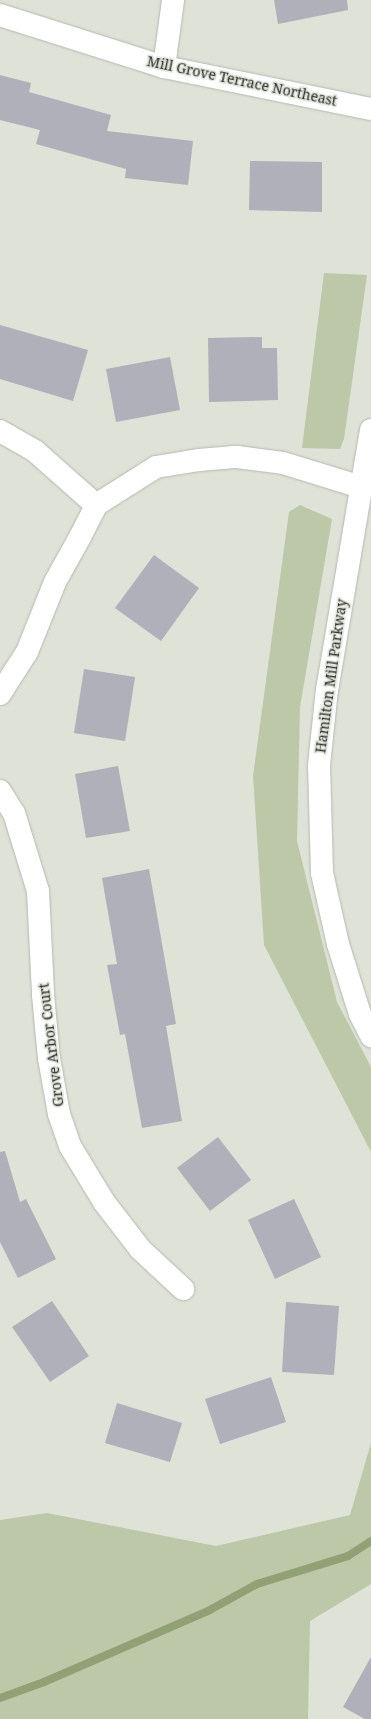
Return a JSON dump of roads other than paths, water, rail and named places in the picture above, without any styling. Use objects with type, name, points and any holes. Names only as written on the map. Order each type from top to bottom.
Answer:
[{"type":"street","points":[[164,67],[174,0]]},
{"type":"street","name":"Mill Grove Terrace Northeast","points":[[0,15],[164,67],[371,109]]},
{"type":"street","name":"Hamilton Mill Parkway","points":[[371,430],[327,689],[319,765],[322,873],[338,944],[360,1014],[371,1036]]},
{"type":"street","points":[[0,431],[35,451],[96,505]]},
{"type":"street","points":[[0,694],[26,652],[55,582],[96,505],[156,467],[199,460],[237,457],[283,463],[361,487]]},
{"type":"street","name":"Grove Arbor Court","points":[[0,791],[14,813],[38,891],[43,995],[49,1058],[59,1114],[70,1146],[104,1202],[136,1243],[183,1290]]},
{"type":"waterway","points":[[0,1698],[44,1682],[208,1611],[257,1584],[348,1556],[371,1541]]}]
